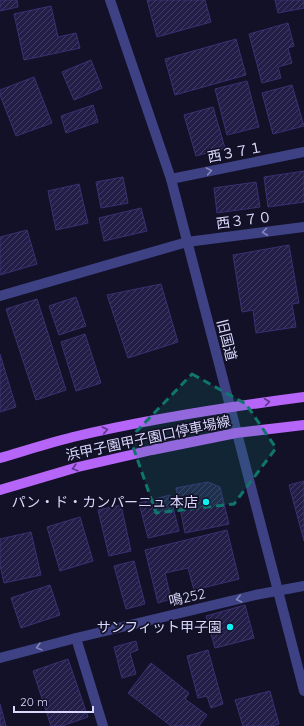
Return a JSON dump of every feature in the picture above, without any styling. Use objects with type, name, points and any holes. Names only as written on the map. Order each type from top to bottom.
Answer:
[{"type":"main road","name":"浜甲子園甲子園口停車場線","points":[[0,458],[72,437],[148,421],[229,407],[304,397]]},
{"type":"main road","name":"浜甲子園甲子園口停車場線","points":[[0,490],[78,467],[152,450],[236,433],[304,424]]},
{"type":"street","name":"旧国道","points":[[110,0],[171,179],[304,691]]},
{"type":"street","name":"西３７１","points":[[171,179],[304,152]]},
{"type":"street","name":"西３７０","points":[[0,296],[187,242],[304,226]]},
{"type":"street","name":"鳴252","points":[[0,658],[76,638],[277,590],[304,586]]},
{"type":"street","points":[[76,638],[103,726]]},
{"type":"highlighted area","points":[[192,374],[246,404],[276,448],[234,504],[156,513],[130,438]]},
{"type":"building","points":[[0,0],[17,0],[18,7],[0,11]]},
{"type":"building","points":[[147,0],[205,0],[211,22],[157,37]]},
{"type":"building","points":[[275,0],[304,0],[304,8],[278,13]]},
{"type":"building","points":[[51,6],[58,37],[76,33],[80,48],[24,60],[14,14]]},
{"type":"building","points":[[288,23],[294,46],[288,48],[292,63],[278,67],[281,78],[262,83],[249,34]]},
{"type":"building","points":[[236,39],[246,75],[175,95],[165,59]]},
{"type":"building","points":[[91,60],[102,88],[74,100],[62,72]]},
{"type":"building","points":[[34,77],[52,123],[16,136],[0,95],[0,90]]},
{"type":"building","points":[[247,81],[259,127],[227,135],[215,89]]},
{"type":"building","points":[[292,85],[304,126],[273,134],[262,93]]},
{"type":"building","points":[[93,105],[98,122],[66,133],[61,116]]},
{"type":"building","points":[[213,107],[225,148],[196,156],[184,115]]},
{"type":"building","points":[[304,171],[304,202],[268,207],[264,177]]},
{"type":"building","points":[[123,177],[128,203],[101,208],[96,182]]},
{"type":"building","points":[[256,182],[260,207],[217,213],[214,188]]},
{"type":"building","points":[[79,184],[88,223],[56,230],[48,191]]},
{"type":"building","points":[[141,208],[147,231],[104,241],[99,218]]},
{"type":"building","points":[[27,230],[37,264],[0,275],[0,237]]},
{"type":"building","points":[[289,245],[299,303],[292,304],[296,327],[256,333],[253,310],[242,312],[233,255]]},
{"type":"building","points":[[161,284],[178,342],[128,358],[107,295]]},
{"type":"building","points":[[76,297],[86,326],[59,335],[49,306]]},
{"type":"building","points":[[37,299],[66,390],[36,400],[6,309]]},
{"type":"building","points":[[85,334],[101,383],[76,391],[61,342]]},
{"type":"building","points":[[0,354],[16,407],[0,412]]},
{"type":"building","points":[[304,481],[304,541],[289,485]]},
{"type":"building","points":[[208,482],[220,487],[229,524],[185,533],[176,488]]},
{"type":"building","points":[[170,495],[179,531],[148,538],[139,503]]},
{"type":"building","points":[[121,505],[131,551],[109,556],[98,510]]},
{"type":"building","points":[[80,517],[93,561],[60,571],[47,527]]},
{"type":"building","points":[[227,530],[239,579],[194,590],[188,568],[165,573],[171,599],[158,603],[145,550]]},
{"type":"building","points":[[31,532],[41,575],[4,583],[0,565],[0,539]]},
{"type":"building","points":[[134,561],[145,604],[126,609],[114,566]]},
{"type":"building","points":[[50,585],[60,615],[21,628],[11,598]]},
{"type":"building","name":"サンフィット甲子園","points":[[245,605],[254,638],[215,648],[206,616]]},
{"type":"building","points":[[136,641],[138,650],[130,653],[136,674],[122,678],[114,647]]},
{"type":"building","points":[[208,650],[223,704],[211,708],[207,696],[198,698],[187,656]]},
{"type":"building","points":[[68,659],[88,717],[62,726],[51,726],[33,671]]},
{"type":"building","points":[[151,663],[189,693],[185,699],[207,715],[199,726],[171,726],[128,693]]},
{"type":"building","points":[[270,691],[279,724],[272,726],[243,726],[235,700]]},
{"type":"building","points":[[0,704],[6,726],[0,726]]},
{"type":"place","name":"パン・ド・カンパーニュ 本店","points":[[206,502]]},
{"type":"place","name":"サンフィット甲子園","points":[[230,627]]}]
